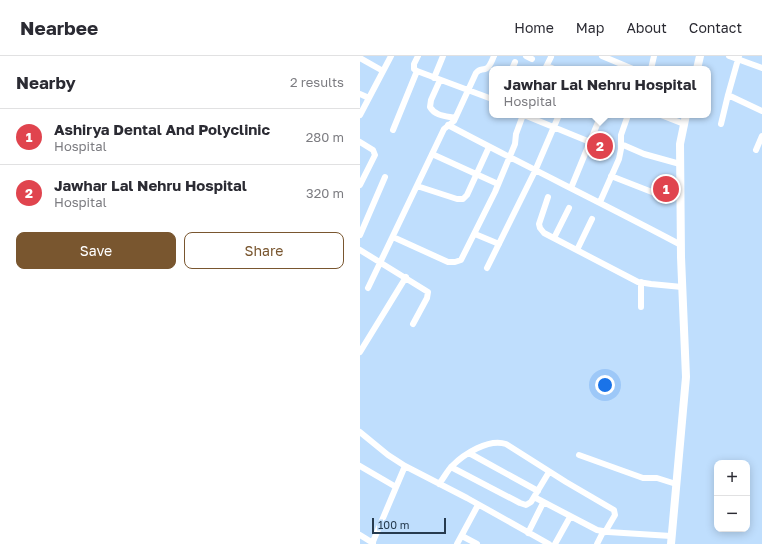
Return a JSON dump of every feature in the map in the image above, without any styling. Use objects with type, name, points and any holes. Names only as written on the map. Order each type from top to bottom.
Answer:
[{"type":"street","points":[[360,114],[391,56]]},
{"type":"street","points":[[418,56],[413,66],[417,72],[489,98]]},
{"type":"street","points":[[434,78],[443,56]]},
{"type":"street","points":[[368,288],[444,128],[452,123],[455,118],[476,73],[479,70],[488,67],[494,56]]},
{"type":"street","points":[[652,66],[654,56]]},
{"type":"street","points":[[698,66],[700,56]]},
{"type":"street","points":[[729,56],[762,68]]},
{"type":"street","points":[[546,66],[551,57]]},
{"type":"street","points":[[606,57],[626,66]]},
{"type":"street","points":[[362,58],[384,71]]},
{"type":"street","points":[[721,124],[738,58]]},
{"type":"street","points":[[513,66],[515,62]]},
{"type":"street","points":[[393,130],[417,72]]},
{"type":"street","points":[[440,80],[431,100],[430,107],[439,115],[455,118]]},
{"type":"street","points":[[360,94],[369,98]]},
{"type":"street","points":[[728,95],[762,111]]},
{"type":"street","points":[[393,237],[448,262],[461,260],[475,234],[510,158],[516,140],[517,130],[523,118]]},
{"type":"street","points":[[532,118],[590,142]]},
{"type":"street","points":[[487,268],[535,171],[558,118]]},
{"type":"street","points":[[571,188],[600,118]]},
{"type":"street","points":[[600,202],[621,153],[621,135],[627,118]]},
{"type":"street","points":[[669,118],[684,124]]},
{"type":"street","points":[[534,497],[589,527],[604,532],[671,540],[686,377],[682,287],[680,164],[680,144],[685,118]]},
{"type":"street","points":[[448,125],[681,245]]},
{"type":"street","points":[[756,150],[762,136]]},
{"type":"street","points":[[360,142],[373,150],[375,155],[360,185]]},
{"type":"street","points":[[621,144],[644,154],[680,164]]},
{"type":"street","points":[[417,186],[457,199],[463,199],[467,195],[489,147]]},
{"type":"street","points":[[432,154],[498,184]]},
{"type":"street","points":[[612,176],[652,192],[681,197]]},
{"type":"street","points":[[360,235],[385,177]]},
{"type":"street","points":[[548,197],[540,218],[540,228],[544,233],[641,282],[682,287]]},
{"type":"street","points":[[554,238],[569,208]]},
{"type":"street","points":[[577,250],[592,219]]},
{"type":"street","points":[[475,234],[499,244]]},
{"type":"street","points":[[360,250],[427,290],[427,298],[413,324]]},
{"type":"street","points":[[360,352],[406,277]]},
{"type":"street","points":[[641,282],[641,307]]},
{"type":"street","points":[[360,432],[388,455],[405,466],[549,544]]},
{"type":"street","points":[[440,484],[452,467],[470,452],[492,442],[501,442],[614,510],[615,515],[597,544]]},
{"type":"street","points":[[470,452],[538,491]]},
{"type":"street","points":[[579,454],[643,478],[658,478],[676,484]]},
{"type":"street","points":[[360,466],[396,487]]},
{"type":"street","points":[[360,535],[373,543],[405,466]]},
{"type":"street","points":[[452,467],[523,504],[528,504],[534,497],[549,472]]},
{"type":"street","points":[[528,533],[543,502]]},
{"type":"street","points":[[457,544],[478,505]]},
{"type":"street","points":[[555,544],[570,517]]},
{"type":"street","points":[[462,536],[477,544]]},
{"type":"building","points":[[656,180],[672,182],[671,191],[656,188]]},
{"type":"place","name":"Jawhar Lal Nehru Hospital","points":[[600,146]]},
{"type":"place","name":"Ashirya Dental And Polyclinic","points":[[666,189]]}]
